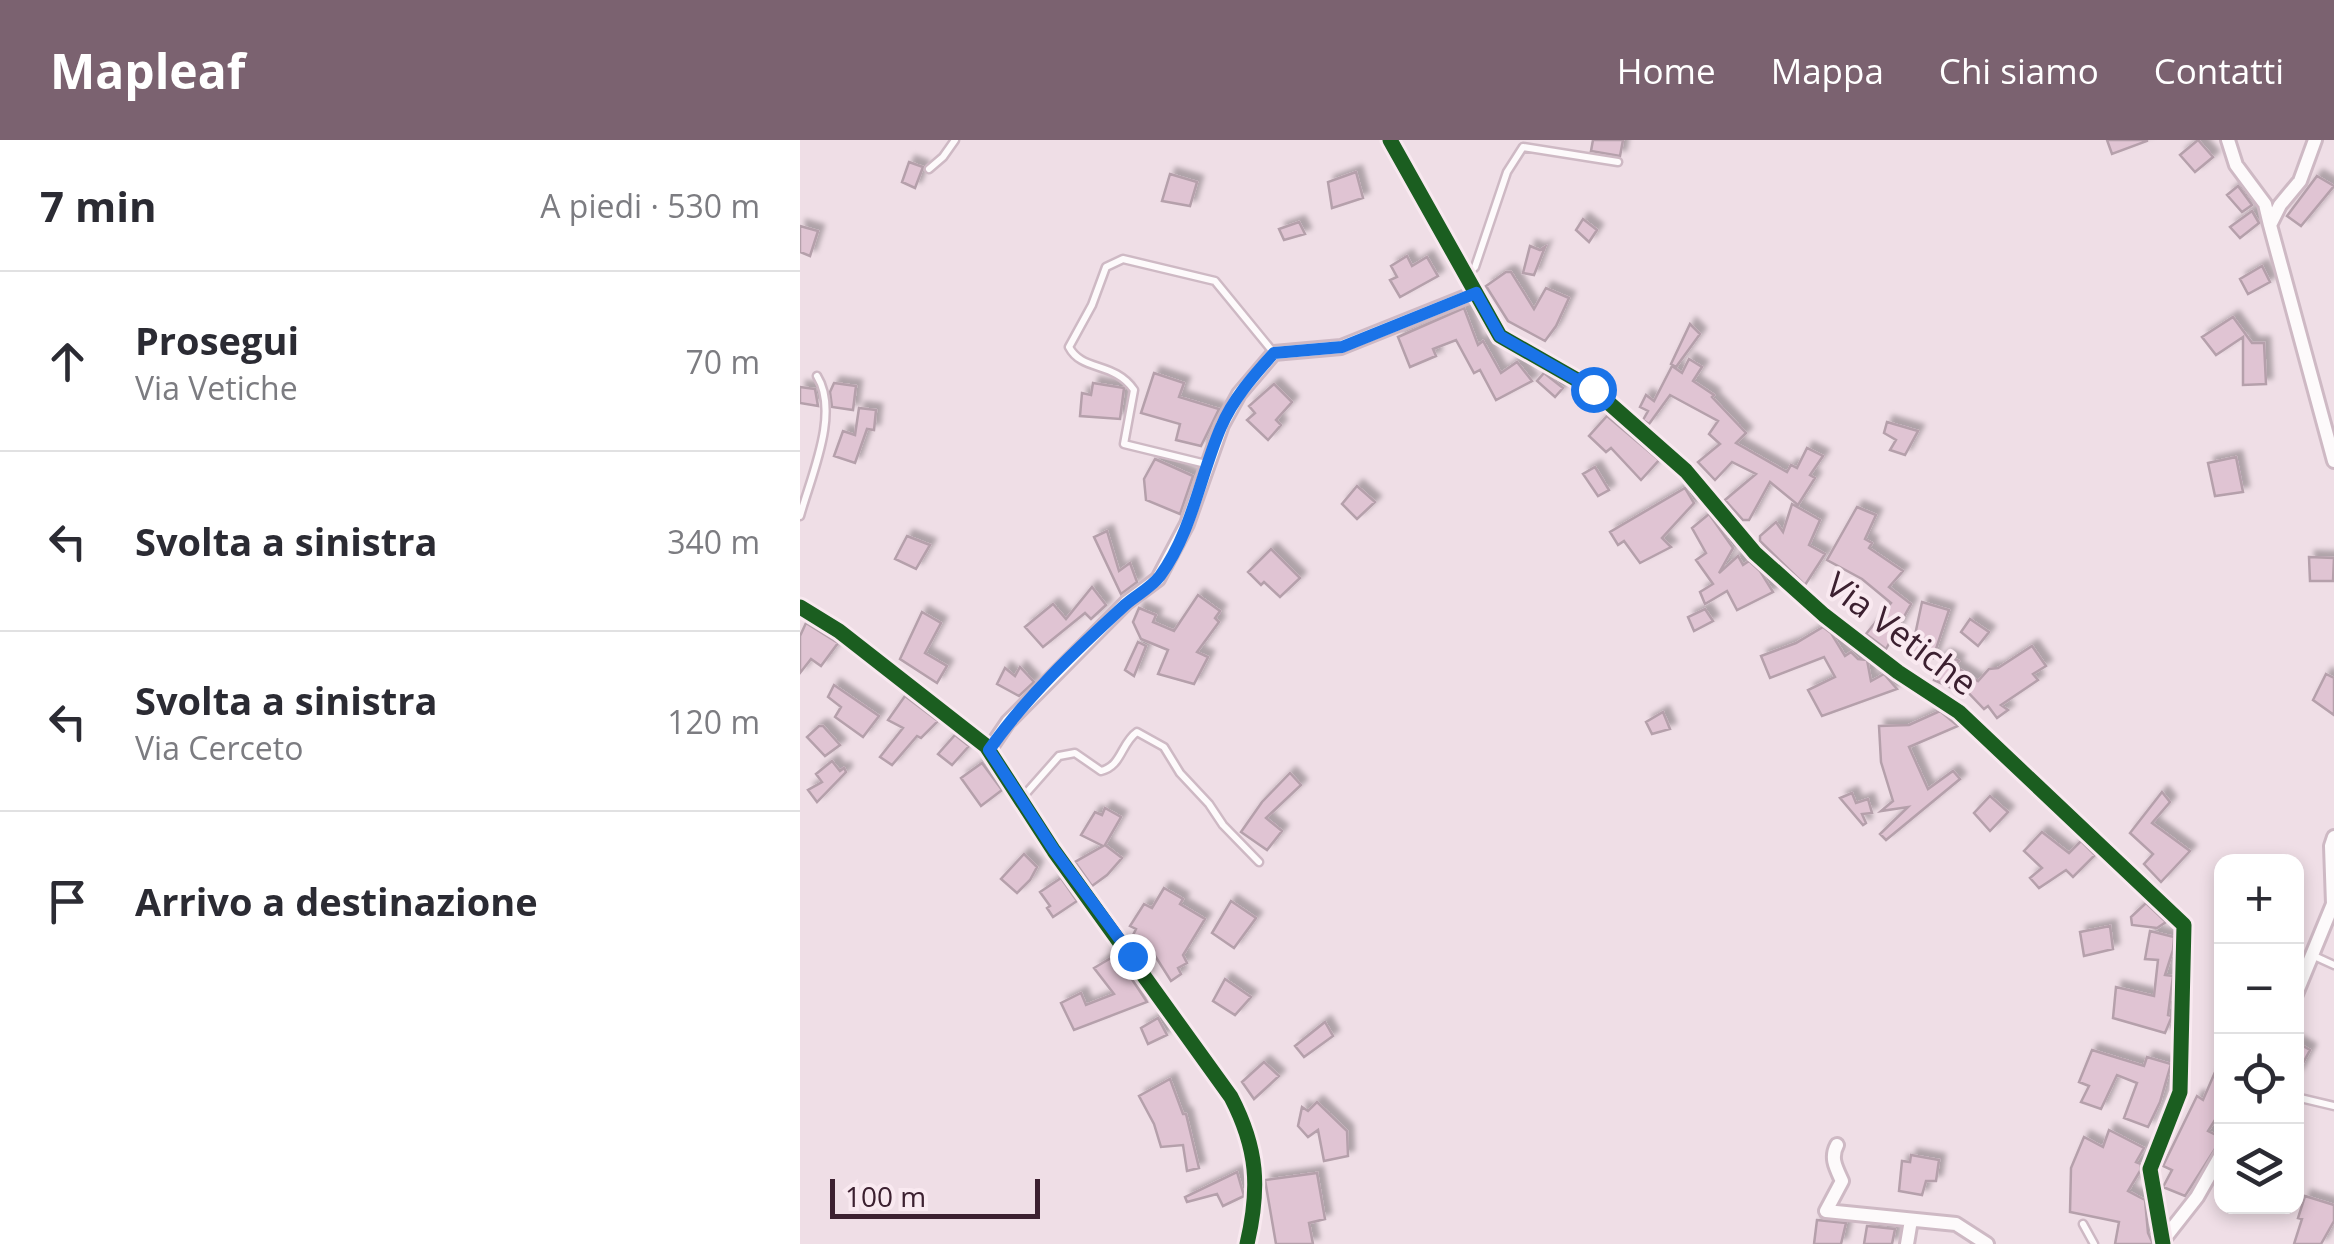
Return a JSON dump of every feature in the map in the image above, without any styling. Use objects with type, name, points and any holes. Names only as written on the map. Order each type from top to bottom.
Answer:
[{"type":"street","name":"Via Vetiche","points":[[1390,140],[1500,336],[1593,389],[1686,471],[1769,566],[1854,638],[1959,712],[2184,925],[2180,1092],[2150,1169],[2164,1242]]},
{"type":"street","points":[[2228,140],[2236,164],[2265,204],[2334,461]]},
{"type":"street","points":[[2270,225],[2280,205],[2300,181],[2315,140]]},
{"type":"street","points":[[989,750],[1008,722],[1127,602],[1158,578],[1187,524],[1222,425],[1239,394],[1274,353],[1342,347],[1476,293]]},
{"type":"street","points":[[800,608],[839,631],[989,750],[1063,863],[1231,1098],[1249,1131],[1257,1201],[1248,1244]]},
{"type":"street","points":[[2304,974],[2333,904],[2334,837]]},
{"type":"street","points":[[1837,1145],[1832,1153],[1842,1181],[1826,1211],[1956,1224],[1987,1244]]},
{"type":"street","points":[[2164,1242],[2214,1167]]},
{"type":"street","points":[[1907,1244],[1911,1220]]},
{"type":"lane","points":[[930,169],[955,140]]},
{"type":"lane","points":[[1466,276],[1476,267],[1507,172],[1523,148],[1618,162]]},
{"type":"lane","points":[[1207,464],[1124,444],[1134,390],[1114,370],[1080,361],[1073,355],[1069,347],[1092,306],[1106,267],[1123,259],[1214,281],[1274,353]]},
{"type":"lane","points":[[800,516],[827,416],[825,389],[817,376]]},
{"type":"lane","points":[[1021,799],[1059,756],[1076,754],[1101,771],[1109,769],[1137,732],[1164,747],[1180,773],[1259,862]]},
{"type":"lane","points":[[2312,955],[2334,965]]},
{"type":"lane","points":[[2304,1099],[2334,1106]]},
{"type":"lane","points":[[2082,1224],[2094,1244]]},
{"type":"building","points":[[1593,140],[1623,140],[1620,156],[1591,151]]},
{"type":"building","points":[[2107,140],[2147,140],[2147,141],[2112,154]]},
{"type":"building","points":[[2198,140],[2213,157],[2195,172],[2180,155]]},
{"type":"building","points":[[909,162],[923,167],[915,188],[902,182]]},
{"type":"building","points":[[1356,172],[1363,198],[1332,208],[1328,182]]},
{"type":"building","points":[[1170,174],[1197,182],[1190,206],[1162,201]]},
{"type":"building","points":[[2317,176],[2334,186],[2301,226],[2287,216]]},
{"type":"building","points":[[2238,186],[2252,205],[2242,212],[2227,195]]},
{"type":"building","points":[[2252,211],[2259,223],[2240,238],[2230,227]]},
{"type":"building","points":[[1583,219],[1597,230],[1589,242],[1576,230]]},
{"type":"building","points":[[1299,222],[1305,234],[1284,240],[1279,229]]},
{"type":"building","points":[[800,226],[818,231],[810,256],[800,252]]},
{"type":"building","points":[[1530,246],[1540,250],[1545,247],[1534,275],[1523,273]]},
{"type":"building","points":[[1407,256],[1412,266],[1427,257],[1438,276],[1400,297],[1390,280],[1397,277],[1391,266]]},
{"type":"building","points":[[2262,266],[2270,282],[2248,294],[2240,279]]},
{"type":"building","points":[[1511,272],[1534,309],[1546,288],[1569,298],[1545,341],[1508,321],[1486,286]]},
{"type":"building","points":[[1464,308],[1478,345],[1483,341],[1501,373],[1517,362],[1532,381],[1496,400],[1480,370],[1474,373],[1456,340],[1433,349],[1436,356],[1410,367],[1398,337]]},
{"type":"building","points":[[2233,317],[2252,343],[2264,343],[2266,384],[2243,385],[2243,337],[2216,355],[2202,337]]},
{"type":"building","points":[[1690,324],[1700,334],[1676,367],[1671,364]]},
{"type":"building","points":[[1689,359],[1702,367],[1693,381],[1714,395],[1746,433],[1736,443],[1787,472],[1791,465],[1797,468],[1807,448],[1823,456],[1798,505],[1770,482],[1749,520],[1743,520],[1725,500],[1756,474],[1732,462],[1715,480],[1698,462],[1720,444],[1709,434],[1718,421],[1670,395],[1649,424],[1643,420],[1648,411],[1640,407],[1646,395],[1654,401],[1672,366],[1682,373]]},
{"type":"building","points":[[1154,373],[1184,383],[1179,397],[1219,409],[1201,446],[1176,440],[1180,424],[1141,413]]},
{"type":"building","points":[[1544,373],[1563,388],[1555,397],[1537,381]]},
{"type":"building","points":[[834,383],[856,386],[853,410],[832,407],[830,392]]},
{"type":"building","points":[[1093,383],[1124,388],[1120,419],[1080,416],[1082,393],[1091,395]]},
{"type":"building","points":[[1274,384],[1292,402],[1276,420],[1281,425],[1268,440],[1247,420],[1255,413],[1249,406]]},
{"type":"building","points":[[800,387],[815,389],[818,406],[800,403]]},
{"type":"building","points":[[859,408],[876,410],[874,430],[867,429],[855,463],[834,456],[843,431],[855,435]]},
{"type":"building","points":[[1607,416],[1659,460],[1641,480],[1611,448],[1606,452],[1589,436]]},
{"type":"building","points":[[1887,422],[1918,431],[1905,455],[1890,450],[1896,440],[1884,433]]},
{"type":"building","points":[[2236,457],[2243,492],[2215,496],[2208,463]]},
{"type":"building","points":[[1155,459],[1193,476],[1180,514],[1146,500],[1144,479]]},
{"type":"building","points":[[1595,467],[1609,490],[1598,496],[1583,474]]},
{"type":"building","points":[[1357,486],[1375,502],[1357,519],[1342,504]]},
{"type":"building","points":[[1685,488],[1694,503],[1662,538],[1671,547],[1640,563],[1624,541],[1618,545],[1610,532]]},
{"type":"building","points":[[1792,504],[1820,520],[1809,545],[1825,554],[1805,585],[1760,541],[1760,536],[1776,522],[1783,532]]},
{"type":"building","points":[[1857,507],[1876,515],[1865,539],[1872,543],[1869,548],[1903,571],[1889,587],[1911,604],[1886,649],[1866,634],[1891,603],[1862,579],[1827,560]]},
{"type":"building","points":[[1709,514],[1733,548],[1719,573],[1738,556],[1743,565],[1749,561],[1760,571],[1773,592],[1737,610],[1727,591],[1705,604],[1700,592],[1713,584],[1696,560],[1706,553],[1692,528]]},
{"type":"building","points":[[1107,531],[1119,571],[1130,563],[1137,582],[1121,594],[1094,537]]},
{"type":"building","points":[[907,536],[930,545],[916,569],[895,559]]},
{"type":"building","points":[[1271,549],[1300,578],[1280,597],[1248,572]]},
{"type":"building","points":[[2309,557],[2334,558],[2333,581],[2310,581]]},
{"type":"building","points":[[1092,587],[1106,605],[1091,619],[1085,613],[1043,647],[1025,627],[1053,604],[1066,619]]},
{"type":"building","points":[[1198,595],[1220,611],[1215,618],[1219,622],[1197,652],[1208,657],[1194,684],[1158,674],[1168,650],[1141,639],[1133,622],[1139,608],[1156,615],[1153,622],[1174,631]]},
{"type":"building","points":[[1922,602],[1949,610],[1933,658],[1911,654]]},
{"type":"building","points":[[1705,609],[1713,621],[1694,631],[1688,617]]},
{"type":"building","points":[[922,612],[941,623],[925,653],[947,666],[937,683],[900,659]]},
{"type":"building","points":[[1970,619],[1989,632],[1978,646],[1961,632]]},
{"type":"building","points":[[806,623],[838,643],[821,666],[811,659],[800,673],[800,636]]},
{"type":"building","points":[[1823,627],[1845,656],[1851,652],[1858,659],[1867,660],[1871,681],[1884,674],[1897,689],[1822,716],[1808,690],[1835,677],[1824,657],[1770,678],[1761,656],[1796,643]]},
{"type":"building","points":[[1138,642],[1146,646],[1134,676],[1125,670]]},
{"type":"building","points":[[2032,646],[2046,666],[2033,674],[2038,680],[2001,705],[2008,710],[1997,718],[1959,683],[1956,690],[1934,680],[1938,660],[1946,655],[1959,661],[1955,666],[1978,681],[1989,669],[1998,668]]},
{"type":"building","points":[[1020,667],[1034,682],[1019,696],[997,684],[1005,668],[1015,676]]},
{"type":"building","points":[[2326,674],[2334,678],[2334,715],[2313,700]]},
{"type":"building","points":[[834,685],[879,716],[863,737],[835,717],[841,707],[828,697]]},
{"type":"building","points":[[905,696],[938,721],[921,738],[917,736],[892,765],[880,757],[903,728],[888,720]]},
{"type":"building","points":[[1940,711],[1958,726],[1909,747],[1928,789],[1953,771],[1960,779],[1886,840],[1880,834],[1908,807],[1881,811],[1893,801],[1881,762],[1879,726],[1909,725]]},
{"type":"building","points":[[1663,712],[1670,729],[1652,734],[1646,722]]},
{"type":"building","points":[[819,726],[840,745],[825,756],[807,737]]},
{"type":"building","points":[[955,735],[969,746],[952,765],[938,754]]},
{"type":"building","points":[[832,761],[846,772],[817,802],[808,790],[822,782],[816,774]]},
{"type":"building","points":[[982,763],[1002,790],[981,806],[961,778]]},
{"type":"building","points":[[1290,773],[1301,785],[1266,818],[1282,831],[1267,850],[1241,832],[1262,802]]},
{"type":"building","points":[[2162,792],[2170,802],[2152,823],[2190,851],[2161,882],[2144,864],[2153,854],[2130,833]]},
{"type":"building","points":[[1852,793],[1856,803],[1868,799],[1872,813],[1862,814],[1866,823],[1863,825],[1840,798]]},
{"type":"building","points":[[1990,796],[2008,812],[1990,831],[1974,813]]},
{"type":"building","points":[[1105,808],[1121,817],[1105,845],[1122,858],[1092,886],[1075,862],[1103,846],[1081,835],[1095,812],[1102,815]]},
{"type":"building","points":[[2042,832],[2069,853],[2081,841],[2095,855],[2073,877],[2066,870],[2039,888],[2030,878],[2042,868],[2024,851]]},
{"type":"building","points":[[1024,854],[1037,867],[1017,893],[1001,879]]},
{"type":"building","points":[[1061,878],[1077,901],[1053,917],[1040,892]]},
{"type":"building","points":[[1164,888],[1183,899],[1180,904],[1205,919],[1183,955],[1187,963],[1178,968],[1181,974],[1171,981],[1152,951],[1132,937],[1136,929],[1130,926],[1144,904],[1152,908]]},
{"type":"building","points":[[1231,901],[1256,918],[1234,948],[1212,933]]},
{"type":"building","points":[[2146,903],[2166,922],[2157,928],[2132,925],[2131,917]]},
{"type":"building","points":[[2110,926],[2113,949],[2084,956],[2080,932]]},
{"type":"building","points":[[2150,931],[2174,937],[2165,975],[2173,976],[2168,1015],[2172,1016],[2165,1033],[2113,1018],[2116,987],[2154,996],[2158,960],[2145,959]]},
{"type":"building","points":[[1116,955],[1147,1002],[1074,1030],[1061,1003],[1081,993],[1086,1005],[1114,994],[1094,968]]},
{"type":"building","points":[[1225,979],[1251,997],[1235,1015],[1213,1001]]},
{"type":"building","points":[[1158,1018],[1167,1035],[1148,1044],[1141,1028]]},
{"type":"building","points":[[1325,1022],[1333,1036],[1304,1057],[1295,1046]]},
{"type":"building","points":[[2092,1050],[2144,1066],[2147,1057],[2171,1064],[2148,1127],[2124,1118],[2137,1083],[2117,1075],[2101,1109],[2081,1102],[2089,1086],[2079,1082]]},
{"type":"building","points":[[1264,1062],[1279,1076],[1254,1099],[1242,1082]]},
{"type":"building","points":[[2214,1075],[2214,1122],[2208,1131],[2214,1134],[2214,1151],[2185,1196],[2163,1187],[2172,1170],[2163,1166],[2197,1096],[2203,1100]]},
{"type":"building","points":[[1170,1079],[1186,1114],[1199,1168],[1187,1171],[1183,1145],[1161,1147],[1139,1096]]},
{"type":"building","points":[[1317,1102],[1347,1131],[1348,1156],[1324,1161],[1318,1130],[1308,1137],[1298,1126],[1302,1107],[1308,1111]]},
{"type":"building","points":[[2109,1130],[2144,1148],[2136,1162],[2141,1164],[2140,1171],[2128,1191],[2145,1200],[2153,1244],[2115,1244],[2119,1222],[2070,1212],[2071,1168],[2084,1137],[2103,1147]]},
{"type":"building","points":[[1911,1155],[1939,1160],[1936,1181],[1926,1181],[1922,1195],[1899,1191],[1902,1161],[1910,1162]]},
{"type":"building","points":[[1237,1172],[1244,1196],[1223,1206],[1217,1194],[1187,1202],[1185,1197]]},
{"type":"building","points":[[1317,1173],[1325,1219],[1309,1223],[1313,1244],[1276,1244],[1265,1180]]},
{"type":"building","points":[[2305,1196],[2334,1205],[2334,1221],[2321,1244],[2294,1244],[2302,1219],[2298,1218],[2299,1214],[2304,1214]]},
{"type":"building","points":[[1817,1220],[1846,1223],[1841,1244],[1814,1244]]},
{"type":"building","points":[[1867,1226],[1895,1229],[1892,1244],[1864,1244]]},
{"type":"cycle path","points":[[1390,140],[1500,336],[1593,389],[1686,471],[1755,553],[1824,615],[1898,672],[1959,712],[2184,925],[2180,1092],[2150,1169],[2163,1244]]},
{"type":"cycle path","points":[[800,607],[839,631],[986,746],[1054,851],[1231,1097],[1247,1134],[1254,1169],[1254,1205],[1247,1244]]},
{"type":"route","points":[[1132,956],[1054,850],[989,750],[1008,722],[1127,602],[1158,578],[1187,524],[1222,425],[1256,372],[1274,353],[1342,347],[1476,293],[1500,336],[1593,389]]}]
